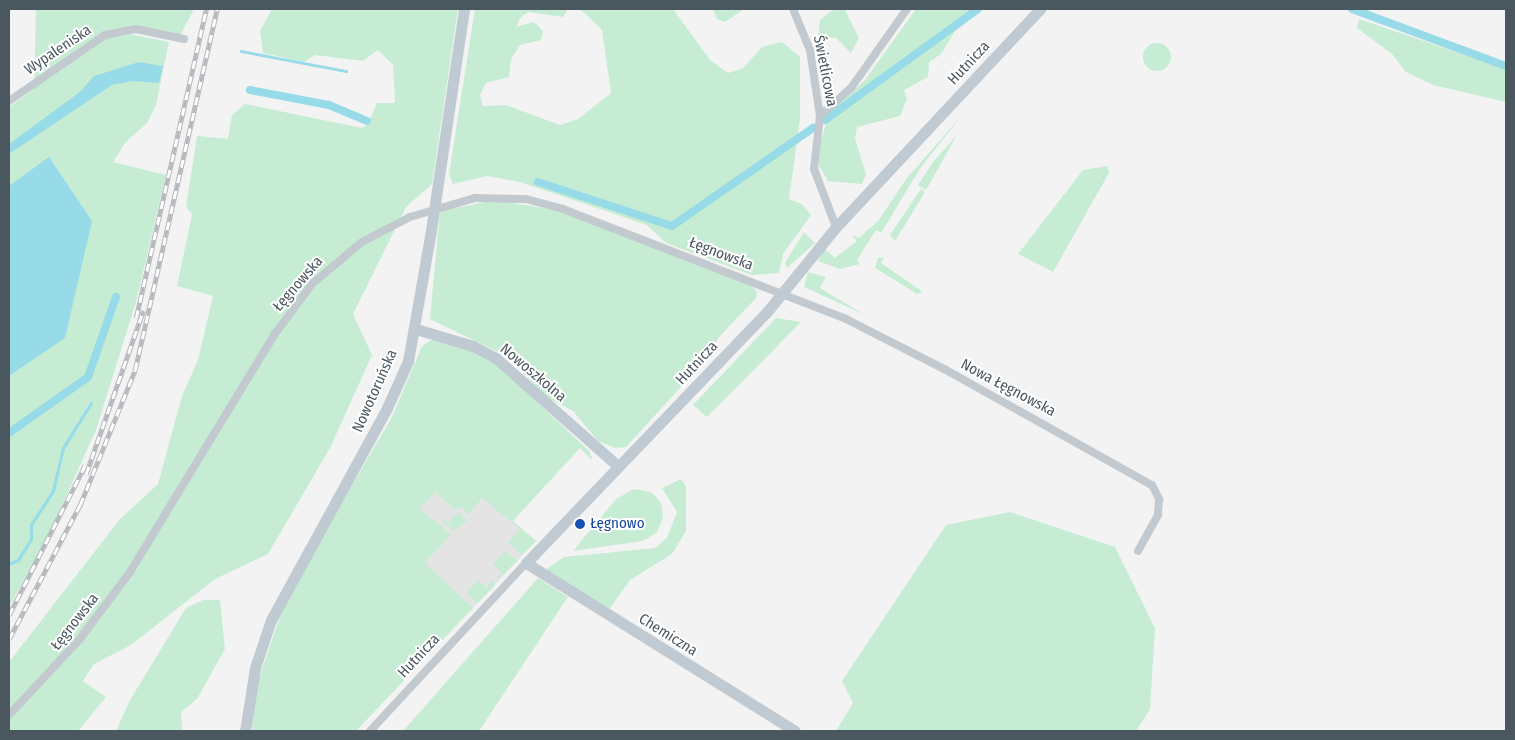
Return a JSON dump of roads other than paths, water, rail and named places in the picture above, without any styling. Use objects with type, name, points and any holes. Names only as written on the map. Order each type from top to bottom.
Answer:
[{"type":"street","name":"Nowotoruńska","points":[[245,731],[255,668],[271,620],[387,408],[416,329],[464,9]]},
{"type":"street","name":"Świetlicowa","points":[[793,9],[810,50],[820,116],[814,169],[836,227]]},
{"type":"street","points":[[820,116],[851,88],[906,9]]},
{"type":"street","name":"Hutnicza","points":[[370,731],[617,465],[627,460],[782,293],[836,227],[1040,9]]},
{"type":"street","name":"Wypaleniska","points":[[9,101],[105,36],[136,29],[184,39]]},
{"type":"street","name":"Łęgnowska","points":[[9,716],[74,647],[130,572],[288,313],[330,266],[362,242],[410,217],[474,198],[526,198],[604,223],[782,293]]},
{"type":"street","name":"Nowa Łęgnowska","points":[[782,293],[854,323],[1137,474],[1157,492],[1159,507],[1138,551]]},
{"type":"street","name":"Nowoszkolna","points":[[416,329],[473,346],[497,359],[617,465]]},
{"type":"street","name":"Chemiczna","points":[[526,563],[795,731]]},
{"type":"water","points":[[139,62],[163,66],[159,83],[132,81],[112,85],[9,154],[9,144],[80,92],[94,76]]},
{"type":"water","points":[[49,157],[92,221],[65,338],[9,376],[9,186]]},
{"type":"waterway","points":[[825,120],[978,9]]},
{"type":"waterway","points":[[1352,9],[1506,66]]},
{"type":"waterway","points":[[241,51],[346,71]]},
{"type":"waterway","points":[[250,90],[329,105],[367,121]]},
{"type":"waterway","points":[[538,182],[672,226],[813,128]]},
{"type":"waterway","points":[[9,433],[88,377],[116,297]]},
{"type":"waterway","points":[[9,564],[18,560],[31,539],[31,525],[53,491],[63,448],[91,403]]},
{"type":"railway","points":[[136,318],[206,9]]},
{"type":"railway","points":[[9,639],[80,505],[135,370],[217,9]]},
{"type":"railway","points":[[86,474],[143,311]]},
{"type":"railway","points":[[9,615],[85,465]]},
{"type":"place","name":"Łęgnowo","points":[[580,524]]}]
